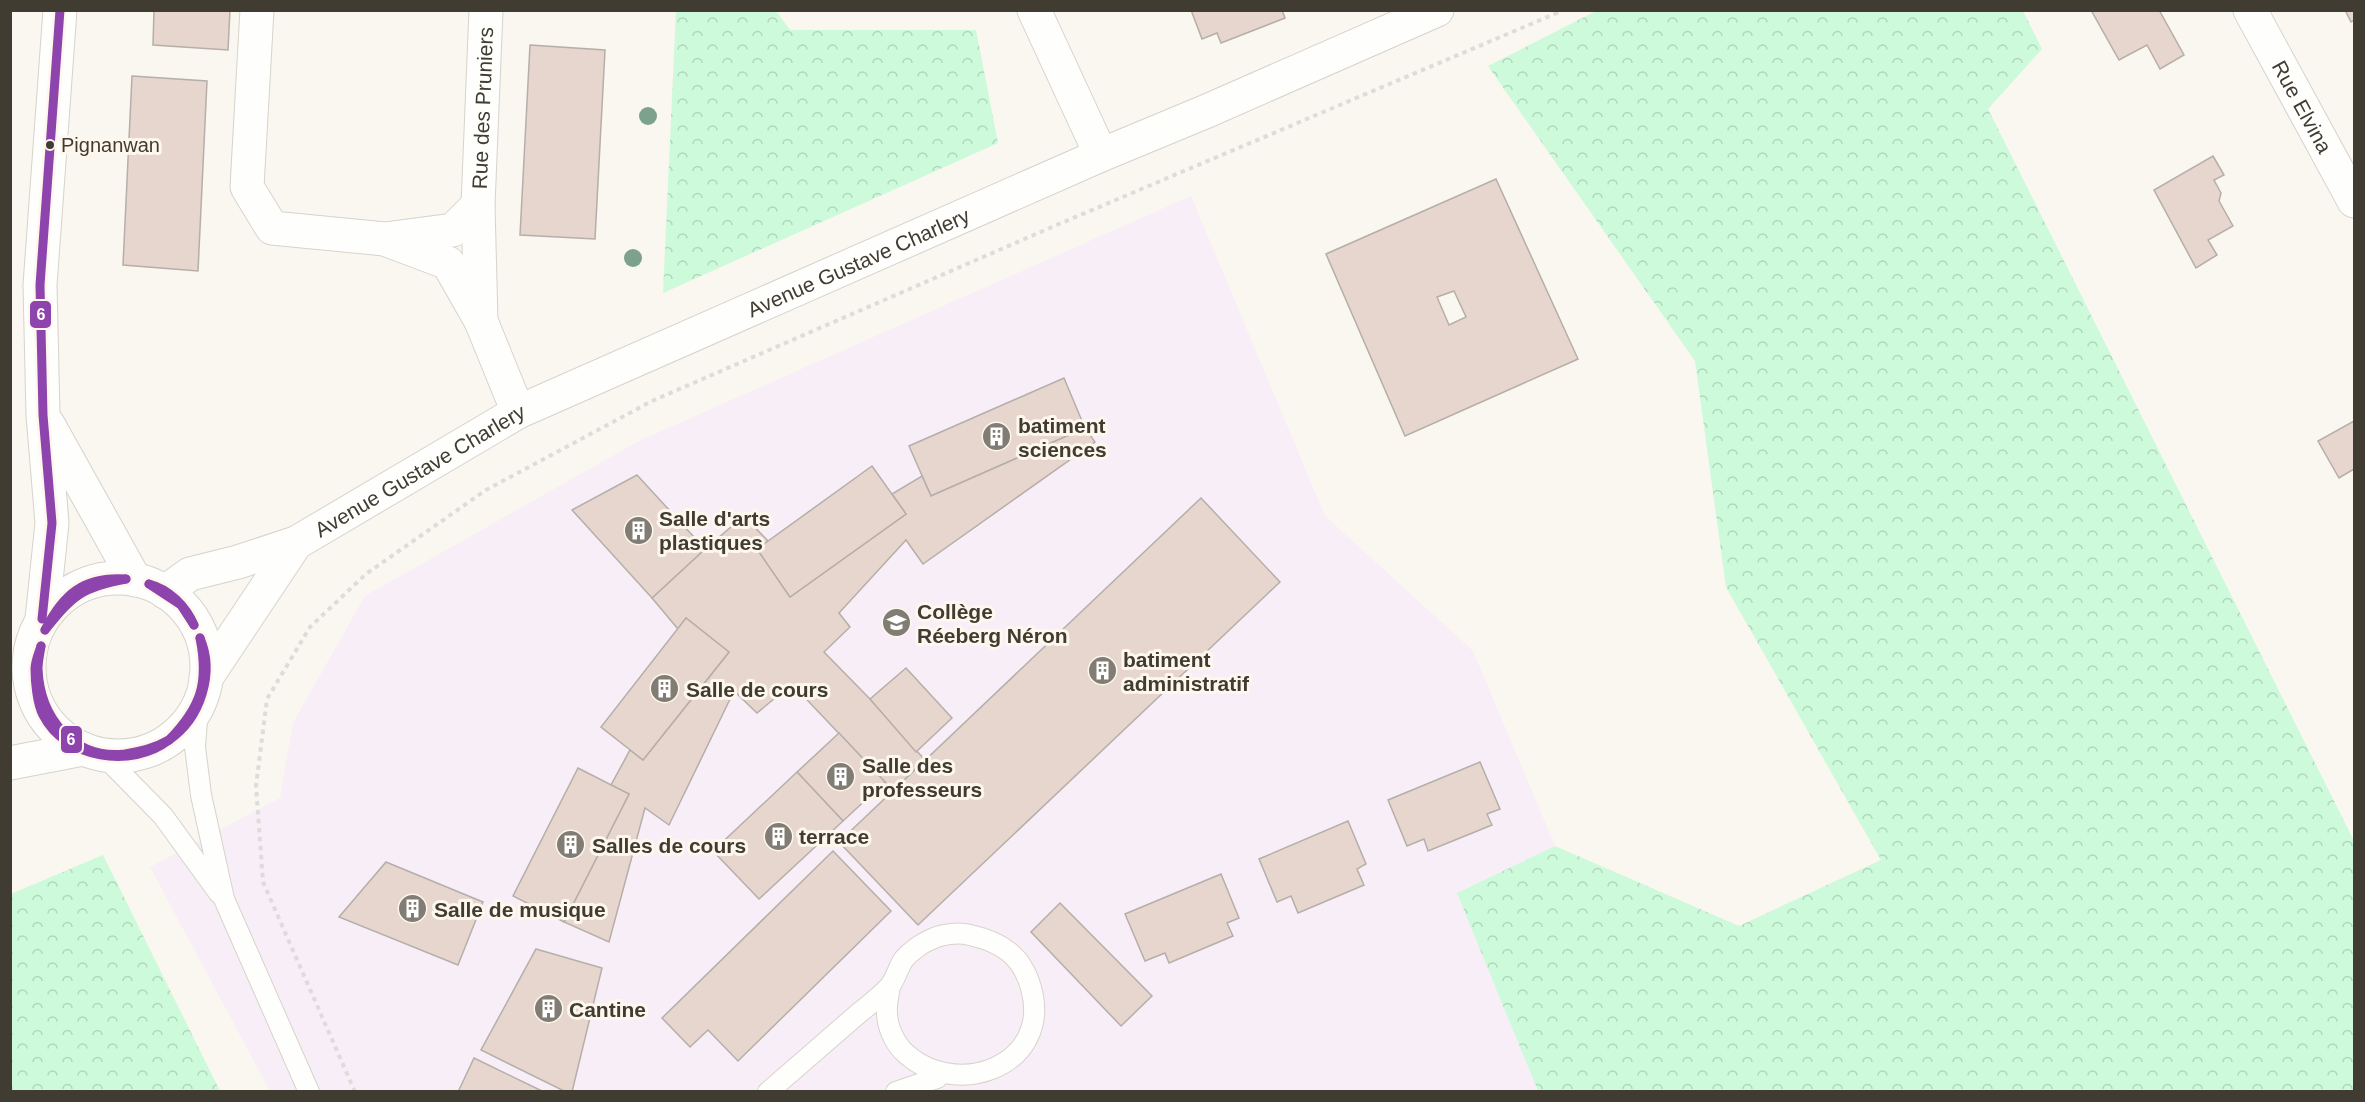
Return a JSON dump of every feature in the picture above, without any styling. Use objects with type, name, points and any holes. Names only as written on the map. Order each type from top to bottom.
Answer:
[{"type":"street","points":[[60,10],[40,285],[43,415],[52,523],[42,619],[20,678],[32,694],[44,717],[61,736],[93,753]]},
{"type":"street","name":"Rue des Pruniers","points":[[257,10],[248,187],[272,228],[385,239],[453,230],[478,205]]},
{"type":"street","name":"Rue des Pruniers","points":[[481,321],[478,205],[486,10]]},
{"type":"street","points":[[1034,10],[1101,155]]},
{"type":"street","name":"Avenue Gustave Charlery","points":[[150,586],[238,562],[296,543],[518,412],[1101,155],[1437,10]]},
{"type":"street","name":"Rue Elvina","points":[[2250,10],[2355,201]]},
{"type":"street","name":"Rue des Pruniers","points":[[385,239],[448,263],[481,321],[518,412]]},
{"type":"street","points":[[43,415],[150,586]]},
{"type":"street","name":"Avenue Gustave Charlery","points":[[202,692],[296,543]]},
{"type":"street","points":[[10,763],[93,753],[132,756],[159,747],[181,730],[202,692],[205,653],[198,629],[184,608],[150,586],[108,578],[82,585],[60,599],[42,619]]},
{"type":"lane","points":[[202,692],[195,747],[201,795],[224,899],[309,1092]]},
{"type":"lane","points":[[93,753],[163,816],[224,899]]},
{"type":"lane","points":[[961,932],[992,940],[1012,954],[1027,975],[1034,998],[1033,1023],[1024,1047],[1007,1065],[986,1077],[961,1082],[936,1078],[912,1064],[894,1041],[886,1014],[890,986],[905,958],[930,939],[961,932]]},
{"type":"lane","points":[[768,1092],[890,986]]},
{"type":"lane","points":[[896,1092],[936,1078]]},
{"type":"path","points":[[355,1092],[262,882],[256,786],[267,699],[310,627],[366,574],[486,490],[652,400],[1557,13],[1558,10]]},
{"type":"shaded area","name":"Collège Réeberg Néron","points":[[1191,196],[1325,516],[1473,651],[1555,846],[1457,893],[1538,1091],[270,1091],[150,867],[280,798],[293,723],[365,596],[639,441]]},
{"type":"green space","points":[[676,11],[776,11],[790,30],[976,30],[998,143],[663,293]]},
{"type":"green space","points":[[1596,11],[2023,11],[2042,49],[1988,109],[2354,841],[2354,1091],[1538,1091],[1457,893],[1555,846],[1739,926],[1881,860],[1726,587],[1695,361],[1488,66]]},
{"type":"green space","points":[[103,855],[220,1091],[11,1091],[11,894]]},
{"type":"building","points":[[154,10],[230,10],[228,50],[153,45]]},
{"type":"building","points":[[1191,10],[1282,10],[1285,18],[1221,43],[1217,33],[1202,39]]},
{"type":"building","points":[[2091,10],[2159,10],[2184,55],[2160,69],[2147,45],[2119,60]]},
{"type":"building","points":[[2345,10],[2354,10],[2354,20],[2351,22]]},
{"type":"building","points":[[530,45],[605,50],[595,239],[520,235]]},
{"type":"building","points":[[132,76],[207,81],[198,271],[123,265]]},
{"type":"building","points":[[2213,156],[2224,175],[2214,180],[2221,193],[2219,201],[2233,226],[2208,240],[2217,255],[2196,268],[2154,190]]},
{"type":"building","points":[[1496,179],[1578,359],[1405,436],[1326,254]],"holes":[[[1454,291],[1466,317],[1449,325],[1437,297]]]},
{"type":"building","name":"batiment sciences","points":[[1064,378],[1085,428],[931,496],[909,446]]},
{"type":"building","points":[[2354,421],[2354,469],[2339,478],[2318,441]]},
{"type":"building","points":[[1085,428],[1095,442],[923,564],[906,540],[839,613],[850,627],[824,652],[925,760],[894,790],[792,684],[757,713],[734,691],[669,825],[645,808],[609,942],[564,922],[629,794],[611,785],[630,750],[643,760],[729,652],[686,618],[678,629],[652,598],[744,516],[768,541],[757,549],[790,597],[906,514],[892,494],[922,476],[931,496]]},
{"type":"building","points":[[872,466],[906,514],[790,597],[757,549]]},
{"type":"building","name":"Salle d'arts plastiques","points":[[637,475],[705,549],[652,598],[572,510]]},
{"type":"building","name":"batiment administratif","points":[[1201,498],[1280,582],[918,925],[839,842]]},
{"type":"building","name":"Salle de cours","points":[[686,618],[729,652],[643,760],[601,727]]},
{"type":"building","name":"Salle des professeurs","points":[[906,668],[952,718],[916,752],[870,699]]},
{"type":"building","name":"Salle des professeurs","points":[[839,733],[885,782],[843,821],[797,772]]},
{"type":"building","points":[[1480,762],[1500,809],[1487,814],[1492,825],[1428,851],[1424,839],[1407,846],[1388,800]]},
{"type":"building","name":"Salles de cours","points":[[578,768],[629,794],[564,922],[513,896]]},
{"type":"building","name":"terrace","points":[[797,772],[843,821],[759,899],[713,851]]},
{"type":"building","points":[[1348,821],[1366,864],[1357,869],[1364,885],[1298,913],[1291,896],[1277,902],[1259,859]]},
{"type":"building","points":[[833,851],[891,911],[738,1061],[708,1030],[690,1047],[662,1018]]},
{"type":"building","name":"Salle de musique","points":[[386,862],[483,902],[458,965],[339,917]]},
{"type":"building","points":[[1221,874],[1239,918],[1227,923],[1233,936],[1169,963],[1165,953],[1145,961],[1125,914]]},
{"type":"building","points":[[1060,903],[1152,996],[1121,1026],[1031,932]]},
{"type":"building","name":"Cantine","points":[[536,949],[602,968],[572,1092],[566,1092],[481,1050]]},
{"type":"building","points":[[474,1058],[544,1092],[458,1092]]},
{"type":"transit line","name":"6","points":[[42,619],[52,523],[43,415],[40,285],[60,10]]},
{"type":"transit line","name":"6","points":[[45,630],[59,606],[76,590],[98,581],[126,579]]},
{"type":"transit line","name":"6","points":[[45,630],[63,608],[80,594],[99,585],[126,579]]},
{"type":"transit line","name":"6","points":[[149,584],[176,599],[194,625]]},
{"type":"transit line","name":"6","points":[[149,584],[181,605],[194,625]]},
{"type":"transit line","name":"6","points":[[169,740],[189,716],[200,694],[203,681],[203,654],[200,638]]},
{"type":"transit line","name":"6","points":[[169,740],[189,720],[202,694],[206,666],[200,638]]},
{"type":"transit line","name":"6","points":[[41,646],[38,669],[45,704],[63,732],[76,743],[90,750],[107,754],[125,754],[148,749],[169,740]]},
{"type":"transit line","name":"6","points":[[41,646],[35,669],[39,705],[53,730],[67,742],[100,755],[119,756],[137,755],[169,740]]},
{"type":"place","name":"Pignanwan","points":[[50,145]]},
{"type":"place","name":"batiment sciences","points":[[997,437]]},
{"type":"place","name":"Salle d'arts plastiques","points":[[638,530]]},
{"type":"place","name":"Collège Réeberg Néron","points":[[896,623]]},
{"type":"place","name":"batiment administratif","points":[[1102,671]]},
{"type":"place","name":"Salle de cours","points":[[665,689]]},
{"type":"place","name":"Salle des professeurs","points":[[841,777]]},
{"type":"place","name":"terrace","points":[[778,836]]},
{"type":"place","name":"Salles de cours","points":[[571,845]]},
{"type":"place","name":"Salle de musique","points":[[413,909]]},
{"type":"place","name":"Cantine","points":[[548,1009]]}]
